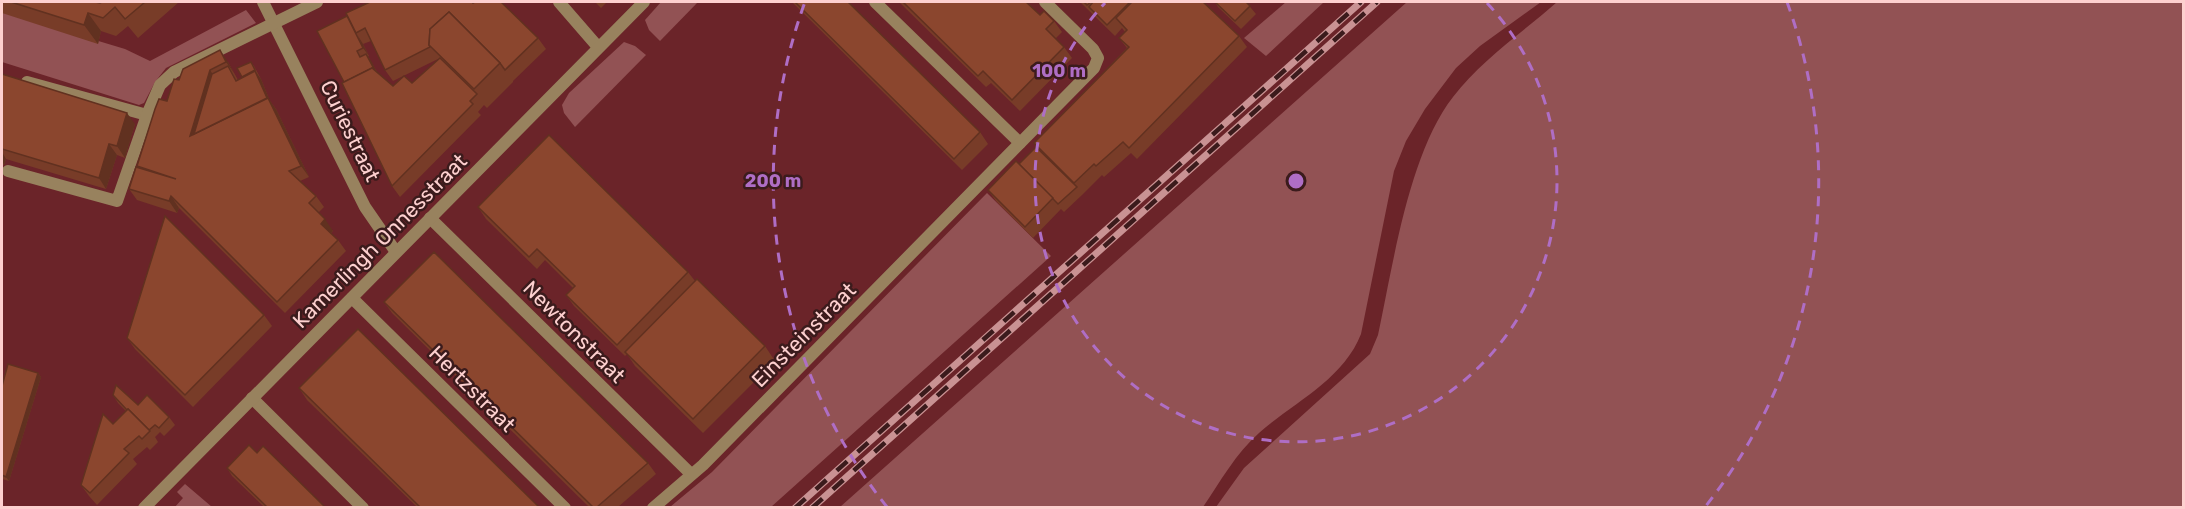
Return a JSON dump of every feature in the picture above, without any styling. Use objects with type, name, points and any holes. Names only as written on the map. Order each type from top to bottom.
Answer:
[{"type":"street","name":"Curiestraat","points":[[263,2],[365,207],[396,252]]},
{"type":"street","points":[[8,171],[117,201],[160,85],[174,72],[317,2]]},
{"type":"street","points":[[559,2],[598,47]]},
{"type":"street","name":"Kamerlingh Onnesstraat","points":[[144,507],[644,2]]},
{"type":"street","points":[[875,2],[1020,143]]},
{"type":"street","name":"Einsteinstraat","points":[[653,507],[691,474],[1097,63],[1093,49],[1046,2]]},
{"type":"street","points":[[27,82],[147,115]]},
{"type":"street","name":"Newtonstraat","points":[[430,218],[691,474]]},
{"type":"street","name":"Hertzstraat","points":[[352,298],[565,507]]},
{"type":"street","points":[[252,398],[363,507]]},
{"type":"shaded area","points":[[661,2],[698,2],[660,41],[649,30],[645,20]]},
{"type":"shaded area","points":[[1286,2],[1324,2],[1266,56],[1244,38]]},
{"type":"shaded area","points":[[1407,2],[1541,2],[1480,46],[1456,68],[1425,109],[1406,141],[1394,171],[1361,334],[1353,350],[1330,377],[1259,433],[1243,449],[1203,507],[840,507]]},
{"type":"shaded area","points":[[1557,2],[2183,2],[2183,507],[1216,507],[1244,468],[1370,354],[1378,335],[1397,244],[1414,178],[1438,120],[1453,97],[1476,71]]},
{"type":"shaded area","points":[[246,10],[256,23],[166,68],[155,82],[144,103],[139,105],[2,62],[2,12],[125,49],[150,61]]},
{"type":"shaded area","points":[[624,42],[635,46],[646,55],[575,127],[564,113],[562,105],[569,93]]},
{"type":"shaded area","points":[[987,193],[1051,256],[771,507],[670,507],[712,472]]},
{"type":"shaded area","points":[[185,484],[212,507],[174,508],[183,498],[177,492]]},
{"type":"building","points":[[11,2],[145,2],[125,19],[115,7],[103,18],[88,13],[84,25]]},
{"type":"building","points":[[370,2],[501,2],[538,38],[505,70],[449,12],[430,29],[430,47],[385,70],[365,28],[356,33],[346,13]]},
{"type":"building","points":[[795,2],[848,2],[980,132],[954,159]]},
{"type":"building","points":[[903,2],[1026,2],[1040,15],[1044,11],[1054,21],[1046,29],[1064,47],[1012,100],[983,71],[978,76]]},
{"type":"building","points":[[1093,2],[1130,2],[1107,25],[1089,7]]},
{"type":"building","points":[[1132,2],[1203,2],[1239,36],[1129,148],[1123,142],[1074,183],[1034,143],[1129,47],[1119,38],[1127,30],[1116,18]]},
{"type":"building","points":[[1215,2],[1246,2],[1250,6],[1235,21]]},
{"type":"building","points":[[449,12],[500,63],[474,89],[429,45],[430,29]]},
{"type":"building","points":[[347,16],[363,48],[357,51],[360,57],[366,54],[374,69],[344,82],[317,31]]},
{"type":"building","points":[[220,50],[226,62],[210,70],[190,136],[268,98],[301,166],[289,171],[316,196],[309,203],[325,219],[321,224],[338,240],[277,302],[171,196],[169,201],[129,189],[136,167],[176,179],[137,166],[155,109],[159,99],[167,101],[174,79],[179,80],[183,69]]},
{"type":"building","points":[[440,58],[477,94],[470,101],[473,104],[392,186],[342,83],[372,68],[393,86],[404,76],[412,83]]},
{"type":"building","points":[[251,62],[255,70],[242,77],[237,68]]},
{"type":"building","points":[[228,66],[236,81],[255,71],[267,98],[194,134],[212,74]]},
{"type":"building","points":[[2,74],[127,113],[117,146],[109,144],[99,178],[2,149]]},
{"type":"building","points":[[549,135],[688,272],[617,345],[566,295],[575,286],[537,249],[529,257],[478,207]]},
{"type":"building","points":[[1036,147],[1077,187],[1058,204],[1019,164]]},
{"type":"building","points":[[1016,161],[1053,198],[1025,227],[988,190]]},
{"type":"building","points":[[165,216],[264,315],[185,395],[127,338]]},
{"type":"building","points":[[434,252],[648,463],[597,507],[593,507],[384,302]]},
{"type":"building","points":[[697,279],[765,346],[693,419],[625,352]]},
{"type":"building","points":[[358,329],[539,507],[420,507],[299,388]]},
{"type":"building","points":[[8,364],[38,373],[6,477],[2,475],[2,386]]},
{"type":"building","points":[[116,385],[138,405],[147,395],[169,417],[159,428],[155,425],[149,430],[113,395]]},
{"type":"building","points":[[128,409],[150,431],[142,439],[139,436],[124,449],[129,453],[90,493],[81,485],[103,414],[113,424]]},
{"type":"building","points":[[249,445],[257,453],[263,446],[325,507],[267,507],[227,468]]},
{"type":"railway","points":[[795,508],[1361,2]]},
{"type":"railway","points":[[812,508],[1377,2]]}]
